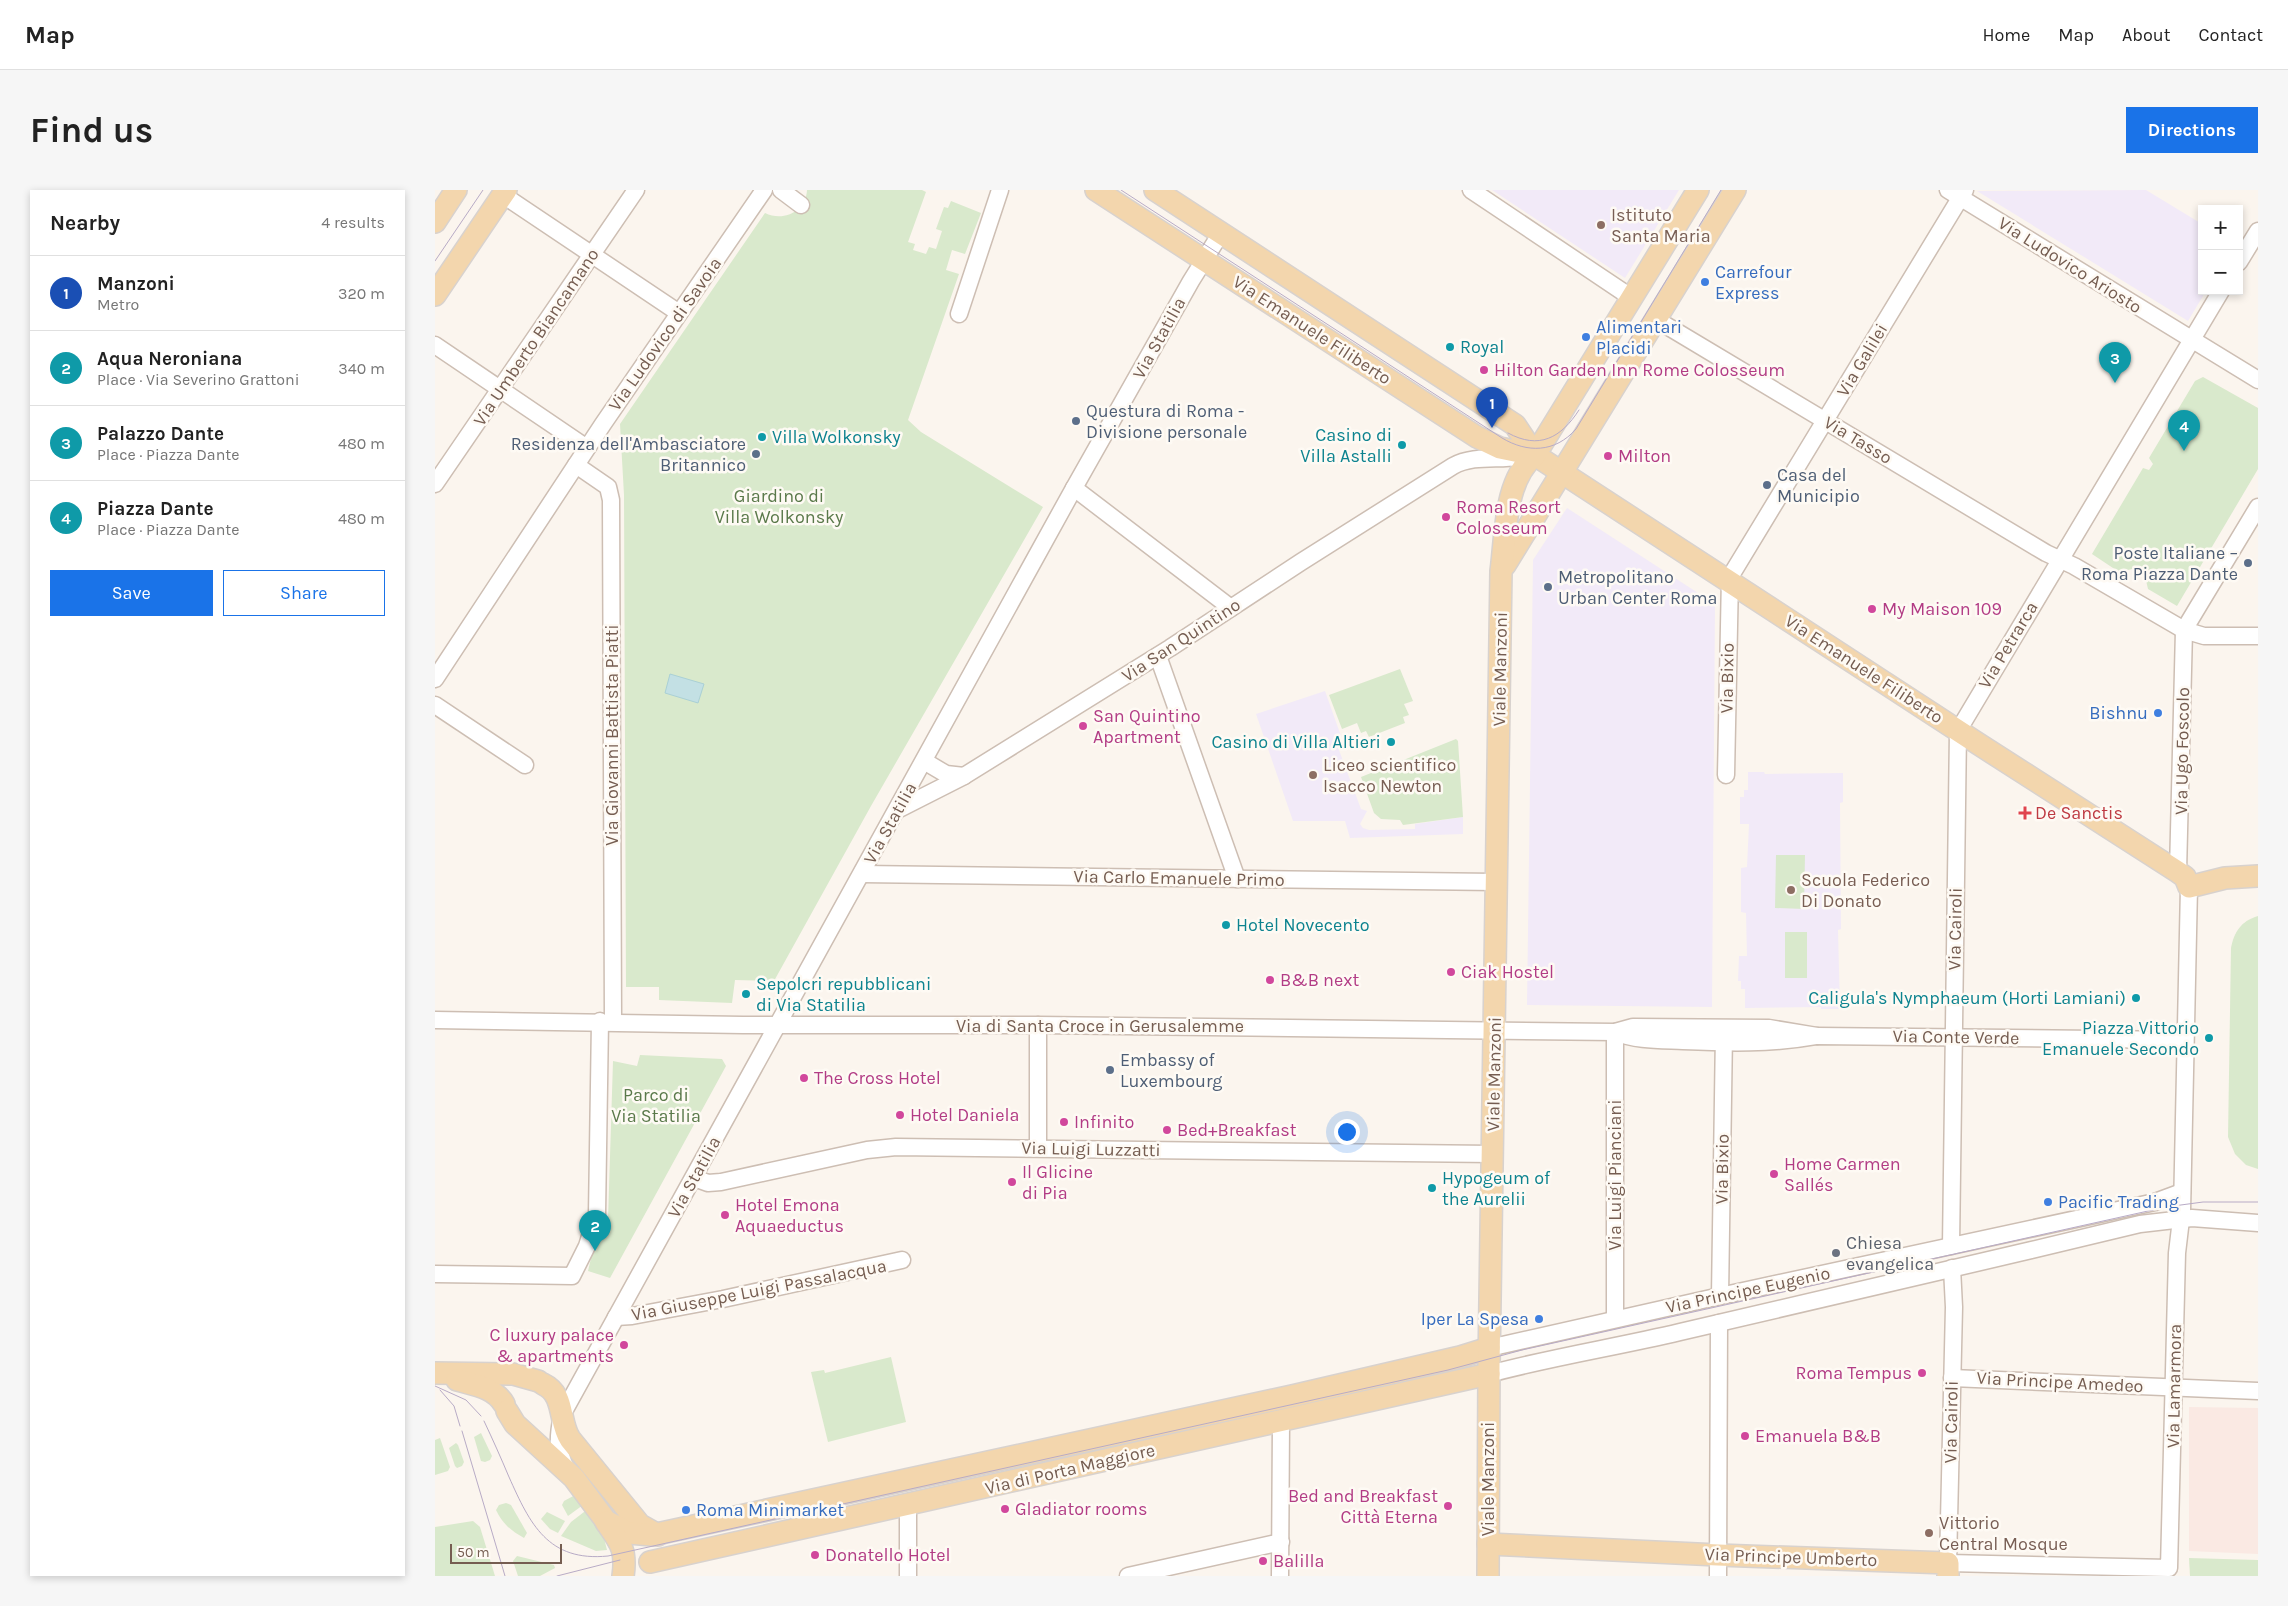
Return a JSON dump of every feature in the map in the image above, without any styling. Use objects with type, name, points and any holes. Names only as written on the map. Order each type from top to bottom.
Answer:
[{"type":"main road","points":[[435,222],[456,190]]},
{"type":"main road","name":"Via Emanuele Filiberto","points":[[1096,190],[1477,437],[1500,448],[1535,455],[2184,879]]},
{"type":"main road","name":"Via Emanuele Filiberto","points":[[1155,190],[1515,425],[1535,455]]},
{"type":"main road","name":"Viale Manzoni","points":[[1488,1576],[1489,1348],[1495,1031],[1495,882],[1501,572],[1512,491],[1519,472],[1535,455],[1698,190]]},
{"type":"main road","points":[[1501,572],[1735,190]]},
{"type":"main road","points":[[435,295],[504,193]]},
{"type":"main road","points":[[2184,879],[2258,876]]},
{"type":"main road","name":"Via di Porta Maggiore","points":[[646,1531],[1292,1396],[1461,1357],[1489,1348]]},
{"type":"main road","points":[[435,1373],[513,1374],[540,1383],[554,1392],[568,1436],[646,1531],[650,1569]]},
{"type":"main road","points":[[435,1373],[489,1390],[499,1397],[515,1424],[569,1472],[623,1547],[625,1559],[623,1576]]},
{"type":"main road","name":"Via di Porta Maggiore","points":[[650,1569],[908,1506],[1489,1374]]},
{"type":"main road","points":[[603,1518],[622,1530],[646,1531]]},
{"type":"main road","name":"Via Principe Umberto","points":[[1488,1544],[1948,1569]]},
{"type":"street","name":"Via Umberto Biancamano","points":[[435,484],[636,190]]},
{"type":"street","name":"Via Ludovico di Savoia","points":[[435,679],[587,448],[764,190]]},
{"type":"street","points":[[781,190],[801,205]]},
{"type":"street","points":[[959,314],[1001,190]]},
{"type":"street","points":[[1471,190],[1632,298]]},
{"type":"street","points":[[504,193],[591,255],[679,313]]},
{"type":"street","name":"Via Ludovico Ariosto","points":[[1957,193],[2258,380]]},
{"type":"street","name":"Via Galilei","points":[[1729,581],[1825,421],[1957,193]]},
{"type":"street","points":[[2243,255],[2258,231]]},
{"type":"street","name":"Via Statilia","points":[[569,1472],[559,1450],[558,1439],[562,1415],[1074,488],[1204,260],[1221,234]]},
{"type":"street","name":"Via Petrarca","points":[[1958,731],[2219,295]]},
{"type":"street","name":"Via Tasso","points":[[1657,320],[2046,553],[2060,559],[2184,630],[2204,636],[2258,636]]},
{"type":"street","points":[[435,345],[587,448]]},
{"type":"street","name":"Via San Quintino","points":[[1461,462],[1477,437]]},
{"type":"street","name":"Via San Quintino","points":[[897,810],[964,776],[1157,656],[1461,462],[1475,458],[1510,458],[1535,455]]},
{"type":"street","name":"Via Giovanni Battista Piatti","points":[[435,1274],[572,1276],[587,1246],[597,1214],[607,1022],[611,500],[608,487],[577,464]]},
{"type":"street","points":[[1074,488],[1231,608]]},
{"type":"street","points":[[2184,630],[2258,508]]},
{"type":"street","name":"Via Bixio","points":[[1726,775],[1729,581]]},
{"type":"street","name":"Via Ugo Foscolo","points":[[2184,630],[2184,879]]},
{"type":"street","points":[[1157,656],[1237,879]]},
{"type":"street","points":[[435,705],[525,765]]},
{"type":"street","name":"Via Cairoli","points":[[1951,1246],[1958,731]]},
{"type":"street","points":[[924,761],[946,774],[964,776]]},
{"type":"street","name":"Via Carlo Emanuele Primo","points":[[862,874],[1495,882]]},
{"type":"street","points":[[2184,879],[2184,1040],[2180,1219],[2258,1223]]},
{"type":"street","name":"Via di Santa Croce in Gerusalemme","points":[[435,1020],[778,1026],[1039,1024],[1495,1031]]},
{"type":"street","points":[[1038,1148],[1039,1024]]},
{"type":"street","name":"Via Conte Verde","points":[[1495,1031],[1615,1032],[1632,1039],[1723,1035],[1769,1028],[1817,1036],[2184,1040]]},
{"type":"street","name":"Via Luigi Pianciani","points":[[1615,1032],[1615,1318]]},
{"type":"street","name":"Via Bixio","points":[[1720,1296],[1723,1035]]},
{"type":"street","name":"Via Luigi Luzzatti","points":[[694,1178],[708,1183],[721,1182],[879,1148],[1038,1148],[1493,1154]]},
{"type":"street","name":"Via Principe Eugenio","points":[[1489,1348],[1615,1318],[2155,1202],[2182,1192]]},
{"type":"street","name":"Via Principe Eugenio","points":[[1489,1374],[1556,1357],[1614,1347],[1719,1323],[2140,1224],[2180,1219]]},
{"type":"street","name":"Via Lamarmora","points":[[2170,1554],[2177,1253],[2180,1219]]},
{"type":"street","name":"Via Giuseppe Luigi Passalacqua","points":[[616,1317],[657,1312],[902,1260]]},
{"type":"street","name":"Via Cairoli","points":[[1948,1569],[1953,1378],[1954,1301],[1952,1268]]},
{"type":"street","points":[[1718,1576],[1719,1323]]},
{"type":"street","name":"Via Principe Amedeo","points":[[1953,1378],[2258,1392]]},
{"type":"street","points":[[1280,1576],[1281,1422]]},
{"type":"street","points":[[908,1506],[908,1576]]},
{"type":"street","points":[[1128,1576],[1281,1542]]},
{"type":"street","name":"Via Principe Umberto","points":[[1948,1569],[2169,1568],[2170,1554]]},
{"type":"shaded area","name":"Istituto Santa Maria","points":[[1492,190],[1679,190],[1625,278]]},
{"type":"shaded area","points":[[2146,190],[2198,222],[2198,295],[2204,295],[2188,321],[1977,191]]},
{"type":"shaded area","points":[[1567,508],[1715,604],[1712,1007],[1527,1005],[1533,560]]},
{"type":"shaded area","name":"Liceo scientifico Isacco Newton","points":[[1325,691],[1341,736],[1336,742],[1361,809],[1367,811],[1360,824],[1363,828],[1369,830],[1415,829],[1415,824],[1463,817],[1463,834],[1350,838],[1345,821],[1293,821],[1256,714]]},
{"type":"shaded area","name":"Scuola Federico Di Donato","points":[[1748,772],[1764,772],[1765,774],[1843,773],[1843,802],[1840,803],[1841,929],[1838,930],[1840,1009],[1821,1009],[1821,1007],[1745,1008],[1745,989],[1741,989],[1741,981],[1738,981],[1739,956],[1747,956],[1746,913],[1741,912],[1741,868],[1747,867],[1749,824],[1740,824],[1740,797],[1744,797],[1744,790],[1748,790]]},
{"type":"shaded area","points":[[2189,1407],[2258,1408],[2258,1554],[2189,1551]]},
{"type":"green space","name":"Giardino di Villa Wolkonsky","points":[[807,190],[922,190],[926,192],[908,242],[915,244],[913,250],[926,254],[929,247],[936,249],[942,231],[936,229],[944,207],[948,208],[951,201],[981,213],[965,254],[952,250],[946,270],[959,274],[908,420],[921,432],[1043,507],[871,806],[774,981],[735,980],[732,1003],[659,1000],[659,987],[626,987],[624,495],[620,424],[765,213],[779,216],[792,213],[803,204]]},
{"type":"green space","points":[[2203,377],[2258,408],[2258,469],[2177,606],[2148,589],[2145,576],[2132,569],[2119,572],[2092,554],[2143,468],[2149,470],[2153,464],[2149,458],[2195,381]]},
{"type":"green space","points":[[1400,669],[1413,701],[1404,704],[1409,715],[1403,717],[1405,723],[1369,737],[1366,731],[1361,733],[1357,723],[1342,729],[1329,695]]},
{"type":"green space","points":[[1456,739],[1458,741],[1463,817],[1403,825],[1400,820],[1381,819],[1374,813],[1361,777]]},
{"type":"green space","points":[[1776,855],[1805,855],[1804,909],[1775,908]]},
{"type":"green space","points":[[2258,916],[2258,1169],[2246,1165],[2235,1154],[2228,1137],[2231,948],[2239,928],[2247,921]]},
{"type":"green space","points":[[1785,932],[1807,932],[1807,978],[1785,978]]},
{"type":"green space","name":"Parco di Via Statilia","points":[[640,1055],[722,1059],[726,1066],[610,1278],[588,1271],[596,1237],[608,1220],[613,1061],[637,1066]]},
{"type":"green space","points":[[891,1357],[906,1422],[828,1442],[811,1372],[824,1370],[825,1373]]},
{"type":"green space","points":[[481,1433],[492,1456],[490,1460],[485,1462],[481,1461],[474,1437]]},
{"type":"green space","points":[[440,1438],[450,1467],[448,1471],[435,1475],[435,1440]]},
{"type":"green space","points":[[456,1443],[464,1462],[462,1466],[457,1468],[449,1448]]},
{"type":"green space","points":[[577,1494],[583,1505],[568,1516],[562,1505],[564,1501]]},
{"type":"green space","points":[[506,1503],[511,1505],[527,1533],[524,1538],[507,1526],[496,1510],[499,1505]]},
{"type":"green space","points":[[547,1512],[565,1521],[558,1533],[550,1529],[541,1519]]},
{"type":"green space","points":[[584,1512],[588,1512],[604,1538],[607,1550],[596,1551],[561,1536],[571,1522]]},
{"type":"green space","points":[[473,1521],[480,1527],[495,1576],[435,1576],[435,1527]]},
{"type":"green space","points":[[517,1556],[554,1565],[555,1568],[540,1576],[518,1576],[513,1561]]},
{"type":"green space","points":[[2189,1558],[2258,1560],[2258,1576],[2190,1576]]},
{"type":"water","points":[[670,674],[704,684],[698,703],[665,693]]},
{"type":"tram line","points":[[435,261],[483,190]]},
{"type":"tram line","points":[[1121,190],[1502,438],[1511,443],[1531,448],[1541,448],[1559,443],[1576,429],[1721,190]]},
{"type":"tram line","points":[[1508,433],[1530,441],[1539,441],[1557,434],[1565,428],[1579,410]]},
{"type":"tram line","points":[[484,1421],[525,1510],[544,1536],[556,1546],[570,1553],[587,1556],[608,1556],[1448,1370],[1522,1350],[2166,1207],[2203,1202],[2258,1202]]},
{"type":"tram line","points":[[435,1386],[466,1400],[481,1416]]},
{"type":"tram line","points":[[440,1390],[454,1406],[460,1426]]},
{"type":"tram line","points":[[462,1431],[505,1576]]},
{"type":"tram line","points":[[557,1576],[620,1560]]},
{"type":"place","name":"Istituto Santa Maria","points":[[1601,225]]},
{"type":"place","name":"Carrefour Express","points":[[1705,282]]},
{"type":"place","name":"Alimentari Placidi","points":[[1586,337]]},
{"type":"place","name":"Royal","points":[[1450,347]]},
{"type":"place","name":"Hilton Garden Inn Rome Colosseum","points":[[1484,370]]},
{"type":"place","name":"Palazzo Dante","points":[[2115,383]]},
{"type":"place","name":"Questura di Roma - Divisione personale","points":[[1076,421]]},
{"type":"place","name":"Manzoni","points":[[1492,428]]},
{"type":"place","name":"Villa Wolkonsky","points":[[762,437]]},
{"type":"place","name":"Casino di Villa Astalli","points":[[1402,445]]},
{"type":"place","name":"Piazza Dante","points":[[2184,451]]},
{"type":"place","name":"Residenza dell'Ambasciatore Britannico","points":[[756,454]]},
{"type":"place","name":"Milton","points":[[1608,456]]},
{"type":"place","name":"Casa del Municipio","points":[[1767,485]]},
{"type":"place","name":"Roma Resort Colosseum","points":[[1446,517]]},
{"type":"place","name":"Poste Italiane – Roma Piazza Dante","points":[[2248,563]]},
{"type":"place","name":"Metropolitano Urban Center Roma","points":[[1548,587]]},
{"type":"place","name":"My Maison 109","points":[[1872,609]]},
{"type":"place","name":"Bishnu","points":[[2158,713]]},
{"type":"place","name":"San Quintino Apartment","points":[[1083,726]]},
{"type":"place","name":"Casino di Villa Altieri","points":[[1391,742]]},
{"type":"place","name":"Liceo scientifico Isacco Newton","points":[[1313,775]]},
{"type":"place","name":"De Sanctis","points":[[2025,813]]},
{"type":"place","name":"Scuola Federico Di Donato","points":[[1791,890]]},
{"type":"place","name":"Hotel Novecento","points":[[1226,925]]},
{"type":"place","name":"Ciak Hostel","points":[[1451,972]]},
{"type":"place","name":"B&B next","points":[[1270,980]]},
{"type":"place","name":"Sepolcri repubblicani di Via Statilia","points":[[746,994]]},
{"type":"place","name":"Caligula's Nymphaeum (Horti Lamiani)","points":[[2136,998]]},
{"type":"place","name":"Piazza Vittorio Emanuele Secondo","points":[[2209,1038]]},
{"type":"place","name":"Embassy of Luxembourg","points":[[1110,1070]]},
{"type":"place","name":"The Cross Hotel","points":[[804,1078]]},
{"type":"place","name":"Hotel Daniela","points":[[900,1115]]},
{"type":"place","name":"Infinito","points":[[1064,1122]]},
{"type":"place","name":"Bed+Breakfast","points":[[1167,1130]]},
{"type":"place","name":"Home Carmen Sallés","points":[[1774,1174]]},
{"type":"place","name":"Il Glicine di Pia","points":[[1012,1182]]},
{"type":"place","name":"Hypogeum of the Aurelii","points":[[1432,1188]]},
{"type":"place","name":"Pacific Trading","points":[[2048,1202]]},
{"type":"place","name":"Hotel Emona Aquaeductus","points":[[725,1215]]},
{"type":"place","name":"Aqua Neroniana","points":[[595,1251]]},
{"type":"place","name":"Chiesa evangelica","points":[[1836,1253]]},
{"type":"place","name":"Iper La Spesa","points":[[1539,1319]]},
{"type":"place","name":"C luxury palace & apartments","points":[[624,1345]]},
{"type":"place","name":"Roma Tempus","points":[[1922,1373]]},
{"type":"place","name":"Emanuela B&B","points":[[1745,1436]]},
{"type":"place","name":"Bed and Breakfast Città Eterna","points":[[1448,1506]]},
{"type":"place","name":"Gladiator rooms","points":[[1005,1509]]},
{"type":"place","name":"Roma Minimarket","points":[[686,1510]]},
{"type":"place","name":"Vittorio Central Mosque","points":[[1929,1533]]},
{"type":"place","name":"Donatello Hotel","points":[[815,1555]]},
{"type":"place","name":"Balilla","points":[[1263,1561]]}]
